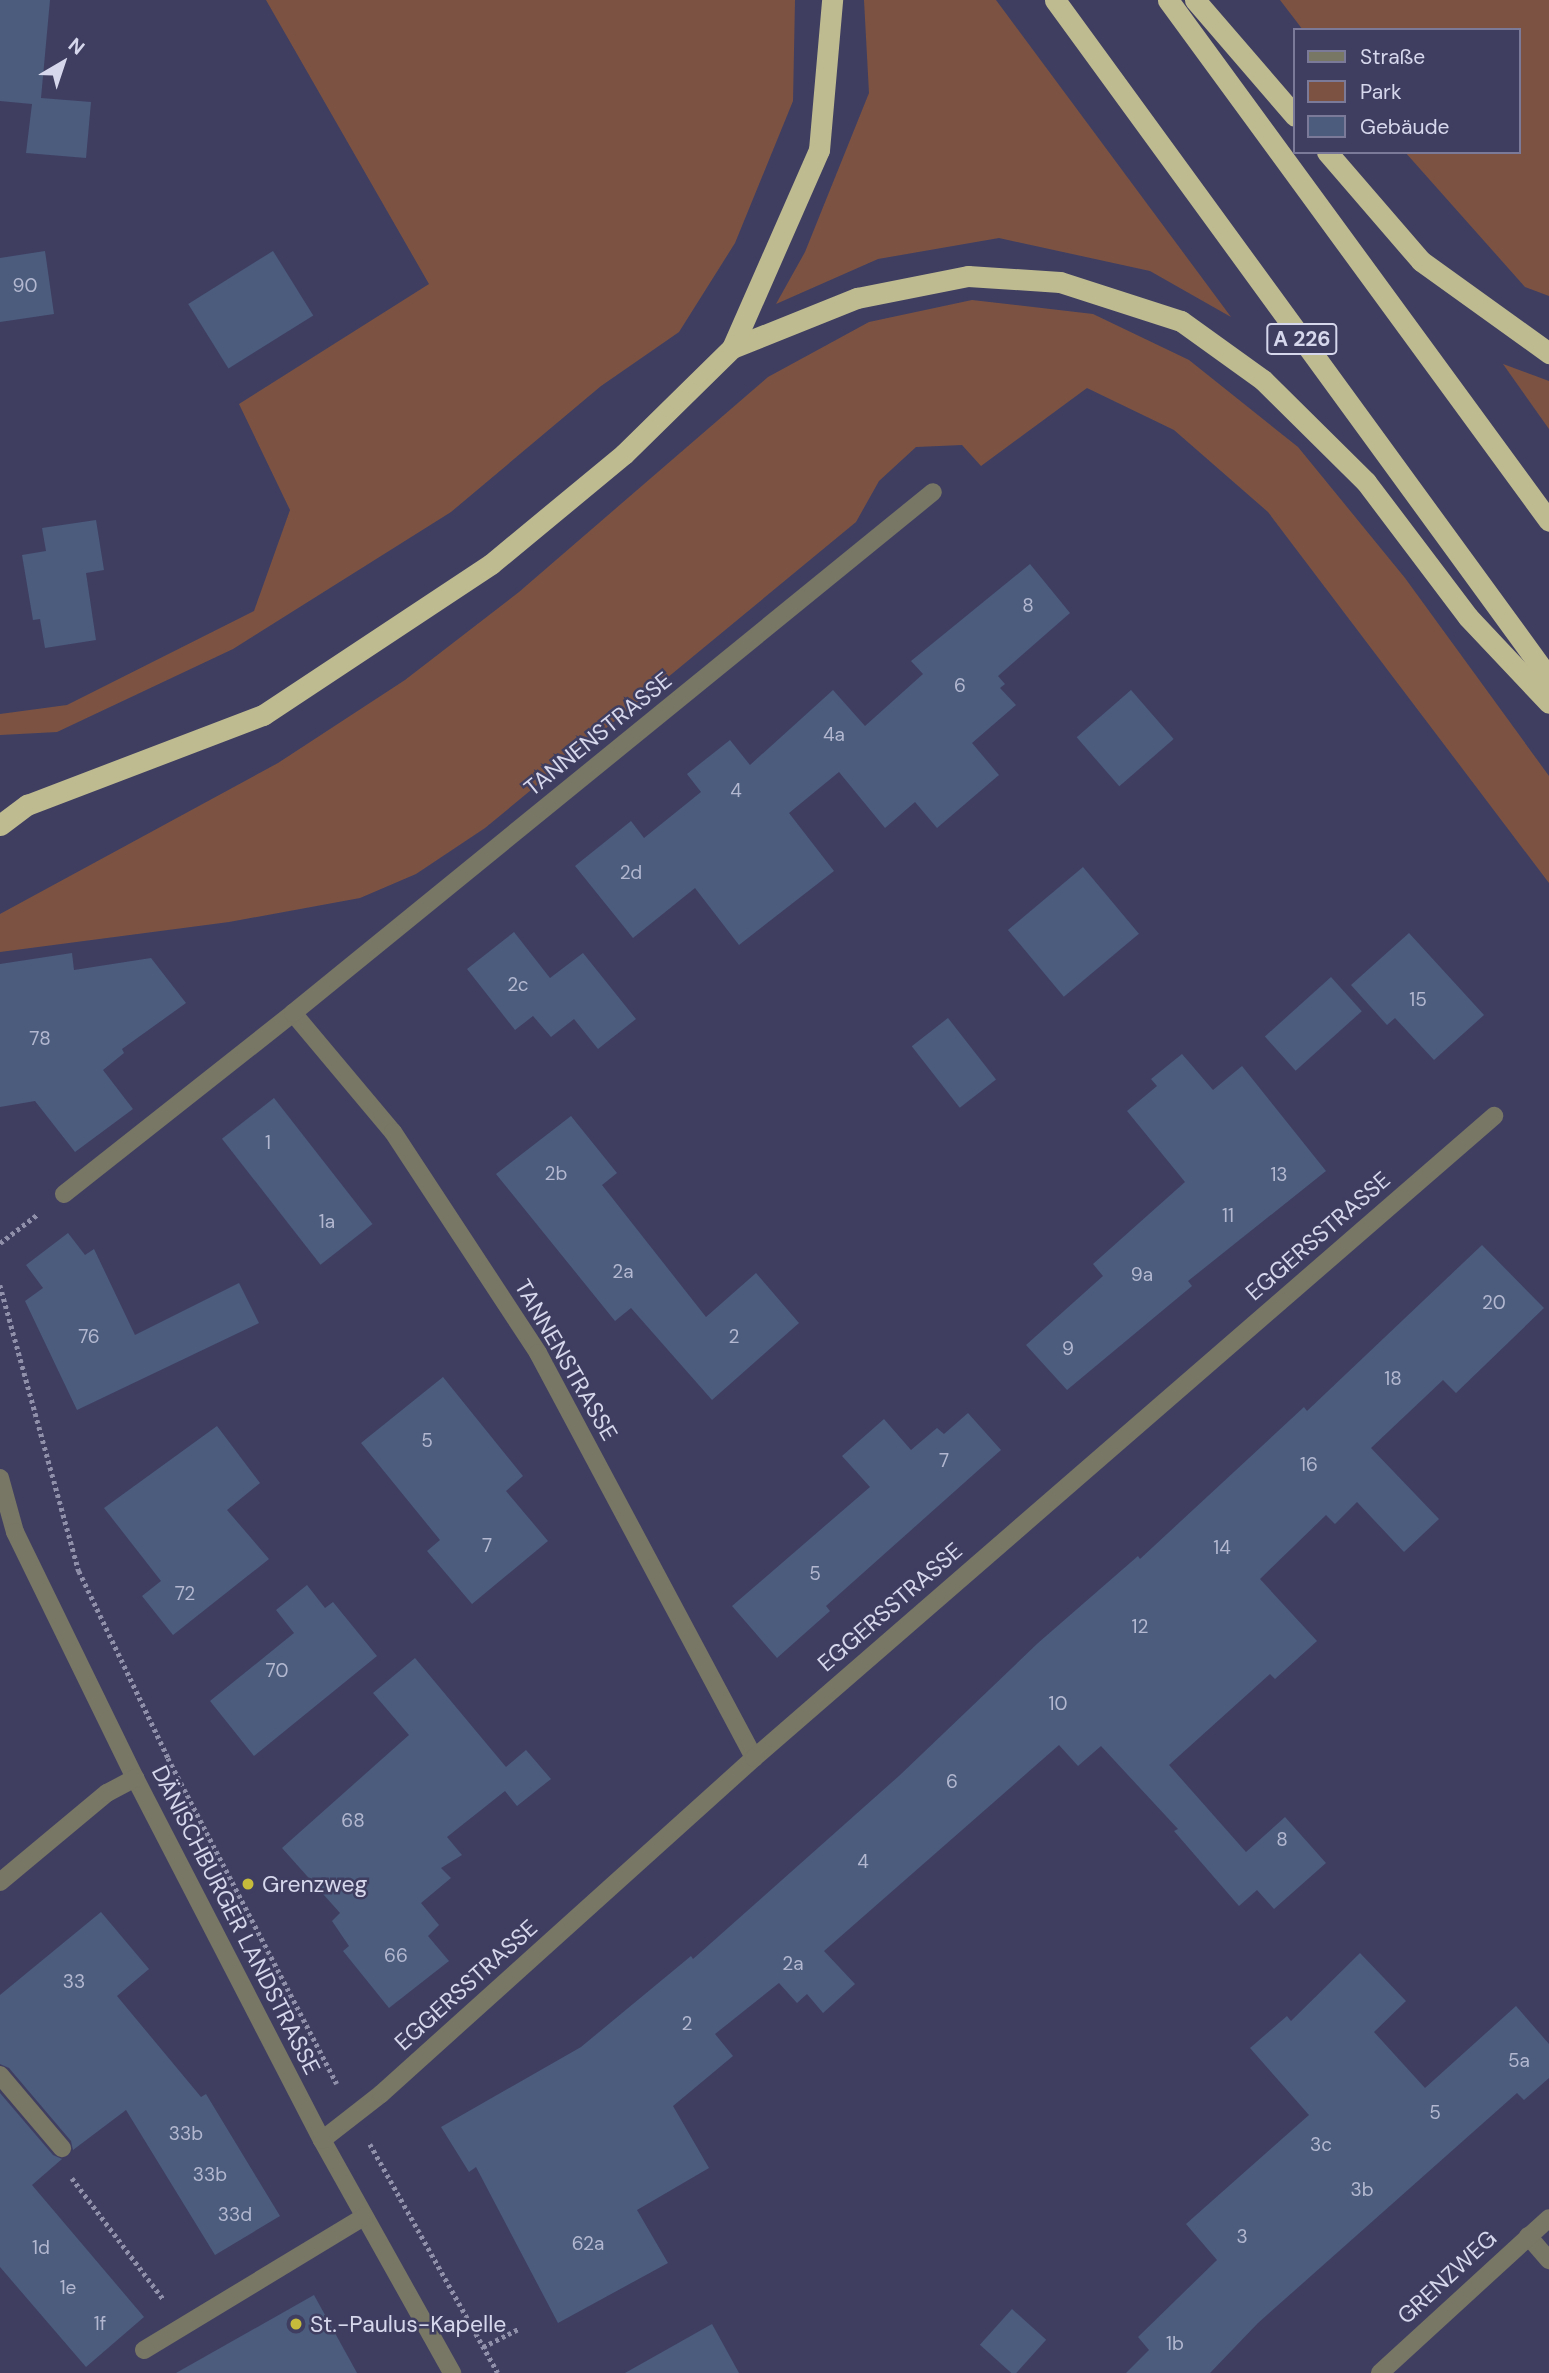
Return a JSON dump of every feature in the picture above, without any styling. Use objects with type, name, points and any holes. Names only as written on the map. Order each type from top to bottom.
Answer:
[{"type":"highway","points":[[0,825],[27,805],[263,715],[491,564],[624,454],[732,348],[820,150],[832,0]]},
{"type":"highway","name":"A 226","points":[[1055,0],[1549,678]]},
{"type":"highway","points":[[1168,0],[1549,521]]},
{"type":"highway","points":[[1195,0],[1294,115]]},
{"type":"highway","points":[[1329,154],[1421,261],[1549,354]]},
{"type":"highway","points":[[732,348],[857,298],[968,276],[1060,282],[1181,321],[1263,380],[1366,482],[1468,617],[1549,703]]},
{"type":"highway","points":[[0,804],[27,805]]},
{"type":"street","name":"TANNENSTRASSE","points":[[64,1194],[293,1013],[933,492]]},
{"type":"street","name":"TANNENSTRASSE","points":[[293,1013],[393,1132],[538,1353],[754,1758]]},
{"type":"street","name":"EGGERSSTRASSE","points":[[322,2140],[355,2117],[754,1758],[1494,1116]]},
{"type":"street","name":"DÄNISCHBURGER LANDSTRASSE","points":[[0,1478],[15,1532],[135,1778],[322,2140],[452,2373]]},
{"type":"street","points":[[0,1882],[107,1794],[135,1778]]},
{"type":"street","points":[[0,2075],[62,2148]]},
{"type":"street","points":[[144,2350],[365,2217]]},
{"type":"street","name":"GRENZWEG","points":[[1380,2373],[1549,2218]]},
{"type":"street","points":[[1528,2236],[1549,2260]]},
{"type":"path","points":[[0,1243],[64,1194]]},
{"type":"path","points":[[0,1286],[79,1570],[168,1758],[355,2117],[498,2373]]},
{"type":"path","points":[[65,2168],[183,2326]]},
{"type":"path","points":[[483,2347],[518,2329]]},
{"type":"green space","points":[[266,0],[795,0],[793,101],[735,243],[679,332],[601,386],[451,512],[233,649],[57,732],[0,735],[0,714],[67,705],[254,611],[290,510],[239,404],[429,284]]},
{"type":"green space","points":[[864,0],[996,0],[1231,317],[1150,271],[999,238],[878,259],[776,304],[805,252],[869,93]]},
{"type":"green space","points":[[1280,0],[1549,0],[1549,296],[1525,287],[1407,154],[1521,154],[1521,28],[1301,28]]},
{"type":"green space","points":[[972,300],[1093,314],[1189,360],[1298,447],[1405,578],[1549,776],[1549,883],[1268,512],[1174,430],[1087,388],[981,466],[962,445],[916,447],[879,481],[856,522],[485,828],[416,874],[360,898],[229,922],[0,952],[0,914],[278,763],[405,680],[519,592],[768,377],[869,322]]},
{"type":"green space","points":[[1503,364],[1549,381],[1549,429]]},
{"type":"building","points":[[0,0],[50,0],[41,98],[91,102],[86,158],[26,153],[32,104],[0,101]]},
{"type":"building","points":[[45,251],[54,314],[0,322],[0,258]]},
{"type":"building","points":[[273,251],[313,315],[228,368],[188,304]]},
{"type":"building","points":[[96,520],[104,570],[86,573],[96,640],[45,648],[40,619],[33,620],[22,555],[46,551],[42,528]]},
{"type":"building","points":[[1030,564],[1070,613],[998,676],[1005,684],[1000,688],[1016,705],[972,743],[999,775],[937,828],[915,802],[885,828],[839,772],[789,813],[834,871],[739,945],[695,888],[633,938],[575,866],[631,821],[644,838],[701,792],[687,774],[730,740],[750,765],[833,690],[865,726],[923,674],[911,661]]},
{"type":"building","points":[[1131,690],[1174,739],[1119,786],[1077,737]]},
{"type":"building","points":[[1083,867],[1139,934],[1064,997],[1008,930]]},
{"type":"building","points":[[514,932],[550,978],[583,953],[636,1019],[598,1049],[574,1019],[551,1037],[533,1016],[515,1030],[467,969]]},
{"type":"building","points":[[1409,933],[1484,1015],[1434,1060],[1395,1018],[1387,1025],[1351,985]]},
{"type":"building","points":[[72,953],[74,970],[151,958],[186,1003],[122,1049],[124,1053],[103,1070],[133,1109],[75,1152],[35,1101],[0,1107],[0,964]]},
{"type":"building","points":[[1331,977],[1362,1011],[1296,1071],[1265,1037]]},
{"type":"building","points":[[948,1018],[996,1079],[960,1108],[912,1046]]},
{"type":"building","points":[[1182,1054],[1213,1090],[1242,1066],[1326,1171],[1188,1281],[1192,1286],[1067,1390],[1026,1345],[1103,1276],[1093,1264],[1185,1182],[1127,1111],[1157,1086],[1151,1079]]},
{"type":"building","points":[[274,1098],[373,1224],[320,1265],[222,1139]]},
{"type":"building","points":[[571,1116],[617,1173],[602,1185],[706,1317],[756,1273],[799,1323],[712,1400],[631,1308],[615,1321],[496,1174]]},
{"type":"building","points":[[68,1233],[85,1255],[94,1249],[135,1335],[239,1283],[259,1323],[77,1410],[25,1301],[43,1288],[26,1265]]},
{"type":"building","points":[[1482,1245],[1544,1308],[1456,1393],[1443,1380],[1371,1448],[1439,1519],[1404,1552],[1357,1502],[1335,1524],[1326,1515],[1260,1579],[1317,1641],[1275,1679],[1270,1674],[1169,1765],[1246,1852],[1285,1817],[1326,1863],[1274,1909],[1257,1890],[1239,1906],[1174,1831],[1178,1829],[1101,1746],[1078,1766],[1059,1745],[824,1951],[855,1984],[823,2013],[807,1994],[797,2003],[779,1983],[715,2034],[733,2056],[673,2106],[709,2168],[637,2210],[668,2263],[558,2323],[476,2167],[469,2172],[441,2127],[581,2047],[691,1956],[693,1959],[900,1775],[1038,1643],[1138,1556],[1140,1559],[1304,1407],[1307,1411]]},
{"type":"building","points":[[443,1377],[523,1476],[506,1491],[548,1541],[472,1604],[427,1551],[440,1540],[361,1443]]},
{"type":"building","points":[[968,1413],[1001,1450],[826,1606],[830,1611],[777,1658],[732,1606],[870,1487],[842,1456],[884,1419],[911,1450],[937,1428],[944,1434]]},
{"type":"building","points":[[217,1426],[260,1483],[227,1510],[269,1559],[173,1635],[142,1596],[161,1581],[104,1508]]},
{"type":"building","points":[[307,1585],[325,1608],[333,1602],[377,1656],[254,1756],[210,1701],[294,1633],[276,1610]]},
{"type":"building","points":[[415,1658],[506,1767],[526,1750],[551,1779],[517,1806],[505,1791],[447,1837],[462,1855],[441,1868],[451,1878],[421,1903],[439,1925],[428,1936],[449,1961],[389,2008],[343,1951],[349,1946],[332,1921],[340,1913],[282,1848],[409,1735],[373,1693]]},
{"type":"building","points":[[101,1912],[149,1969],[117,1996],[201,2097],[206,2094],[280,2216],[215,2255],[126,2110],[73,2150],[71,2141],[9,2068],[0,2064],[0,1995]]},
{"type":"building","points":[[1360,1953],[1406,2001],[1374,2032],[1425,2088],[1516,2006],[1549,2044],[1549,2078],[1524,2100],[1517,2093],[1258,2323],[1210,2373],[1126,2373],[1149,2350],[1138,2337],[1217,2260],[1186,2224],[1309,2115],[1250,2048],[1287,2016],[1291,2021]]},
{"type":"building","points":[[0,2093],[53,2155],[62,2159],[32,2185],[144,2317],[86,2367],[0,2267]]},
{"type":"building","name":"St.-Paulus-Kapelle","points":[[314,2295],[357,2373],[176,2373]]},
{"type":"building","points":[[1012,2309],[1046,2340],[1016,2373],[1011,2373],[980,2345]]},
{"type":"building","points":[[712,2324],[739,2373],[625,2373]]},
{"type":"place","name":"Grenzweg","points":[[248,1884]]},
{"type":"place","name":"St.-Paulus-Kapelle","points":[[296,2324]]}]
